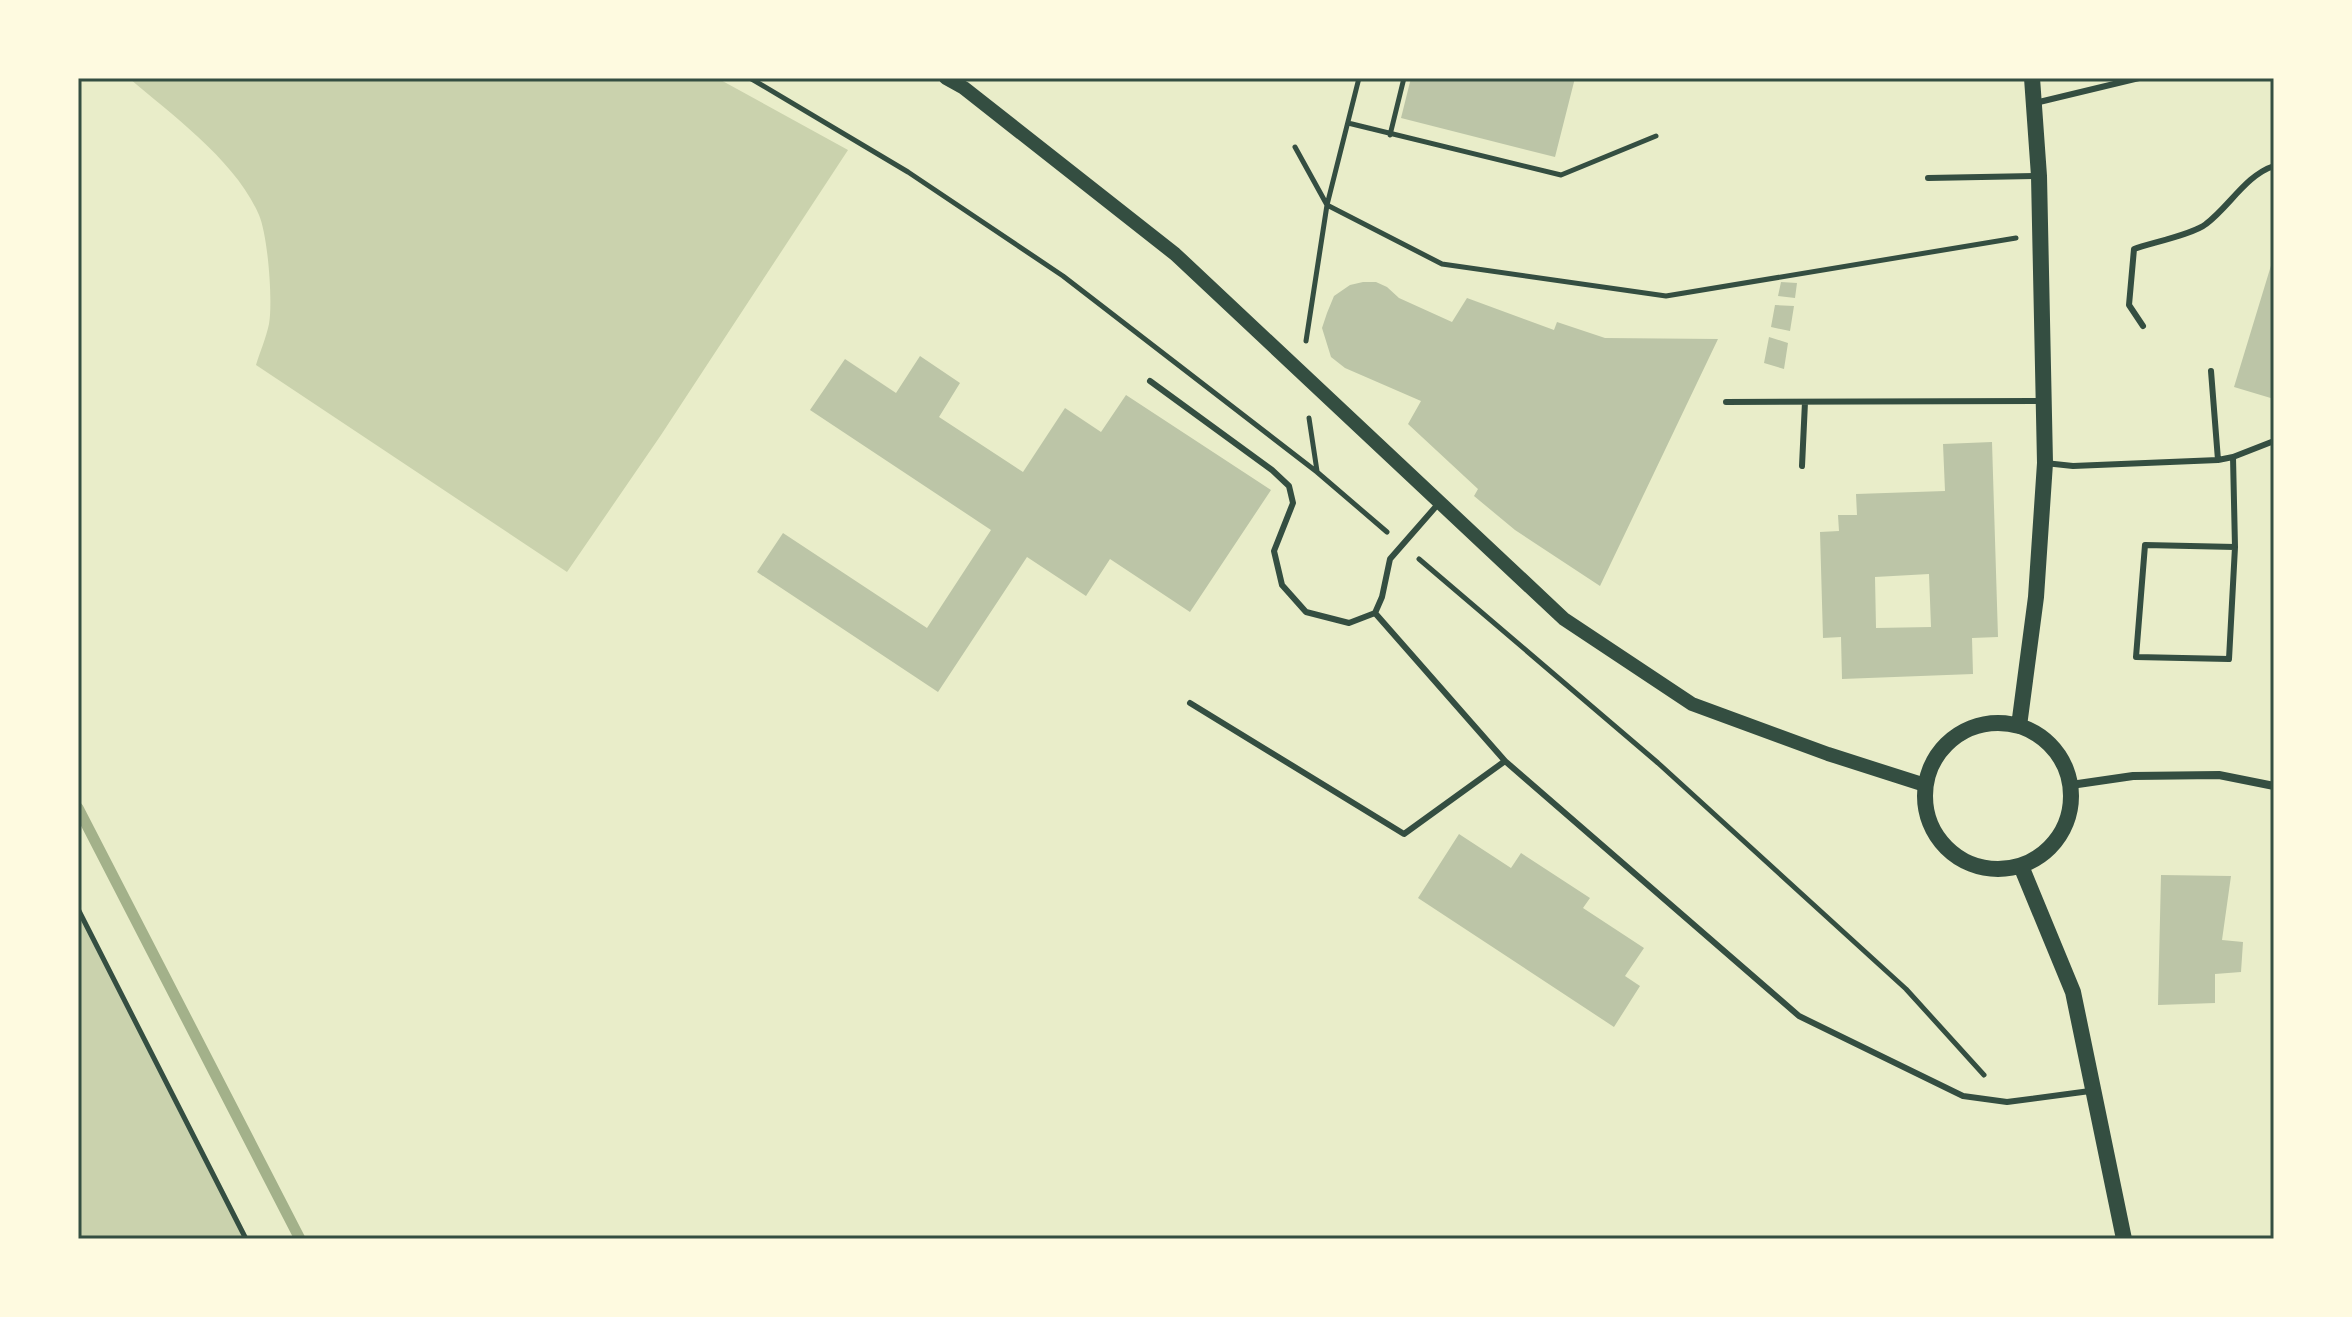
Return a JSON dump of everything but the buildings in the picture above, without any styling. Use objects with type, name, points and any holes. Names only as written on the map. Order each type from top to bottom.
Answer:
[{"type":"main road","points":[[2019,726],[2036,597],[2045,463],[2041,234],[2032,78]]},
{"type":"main road","points":[[1994,723],[2019,726],[2038,734],[2065,765],[2071,785],[2071,807],[2065,826],[2054,843],[2039,857],[2021,866],[1996,870],[1972,865],[1950,853],[1934,833],[1925,810],[1925,785],[1933,762],[1948,742],[1970,728],[1994,723]]},
{"type":"main road","points":[[2021,866],[2073,992],[2124,1239]]},
{"type":"street","points":[[946,78],[967,83],[1175,254],[1564,619],[1692,704],[1828,754],[1925,785]]},
{"type":"street","points":[[2071,785],[2133,776],[2219,775],[2274,786]]},
{"type":"lane","points":[[2035,103],[2139,78]]},
{"type":"lane","points":[[2143,326],[2129,305],[2134,249],[2204,226],[2242,189],[2274,166]]},
{"type":"lane","points":[[1928,178],[2039,176]]},
{"type":"lane","points":[[2211,371],[2218,460]]},
{"type":"lane","points":[[1150,381],[1272,470],[1289,486],[1293,503],[1274,551],[1282,585],[1306,612],[1349,623],[1375,613],[1382,597],[1390,559],[1439,503]]},
{"type":"lane","points":[[1726,402],[2046,401]]},
{"type":"lane","points":[[1802,466],[1805,402]]},
{"type":"lane","points":[[2045,463],[2073,466],[2218,460],[2274,441]]},
{"type":"lane","points":[[2233,457],[2235,547],[2229,659],[2136,657],[2145,545],[2235,547]]},
{"type":"lane","points":[[1375,613],[1505,761],[1799,1016],[1963,1096],[2007,1102],[2093,1091]]},
{"type":"lane","points":[[1190,703],[1404,834],[1505,761]]},
{"type":"path","points":[[1317,472],[1301,372],[1327,205],[1359,78]]},
{"type":"path","points":[[1390,135],[1404,78]]},
{"type":"path","points":[[1348,123],[1561,175],[1656,136]]},
{"type":"path","points":[[1295,147],[1327,205],[1442,264],[1666,296],[2041,234]]},
{"type":"path","points":[[78,909],[246,1239]]},
{"type":"green space","points":[[129,78],[717,78],[848,150],[567,572],[256,365],[269,324],[270,301],[267,253],[259,215],[235,176],[202,140]]},
{"type":"green space","points":[[78,909],[249,1239],[78,1239]]},
{"type":"waterway","points":[[78,808],[300,1239]]}]
